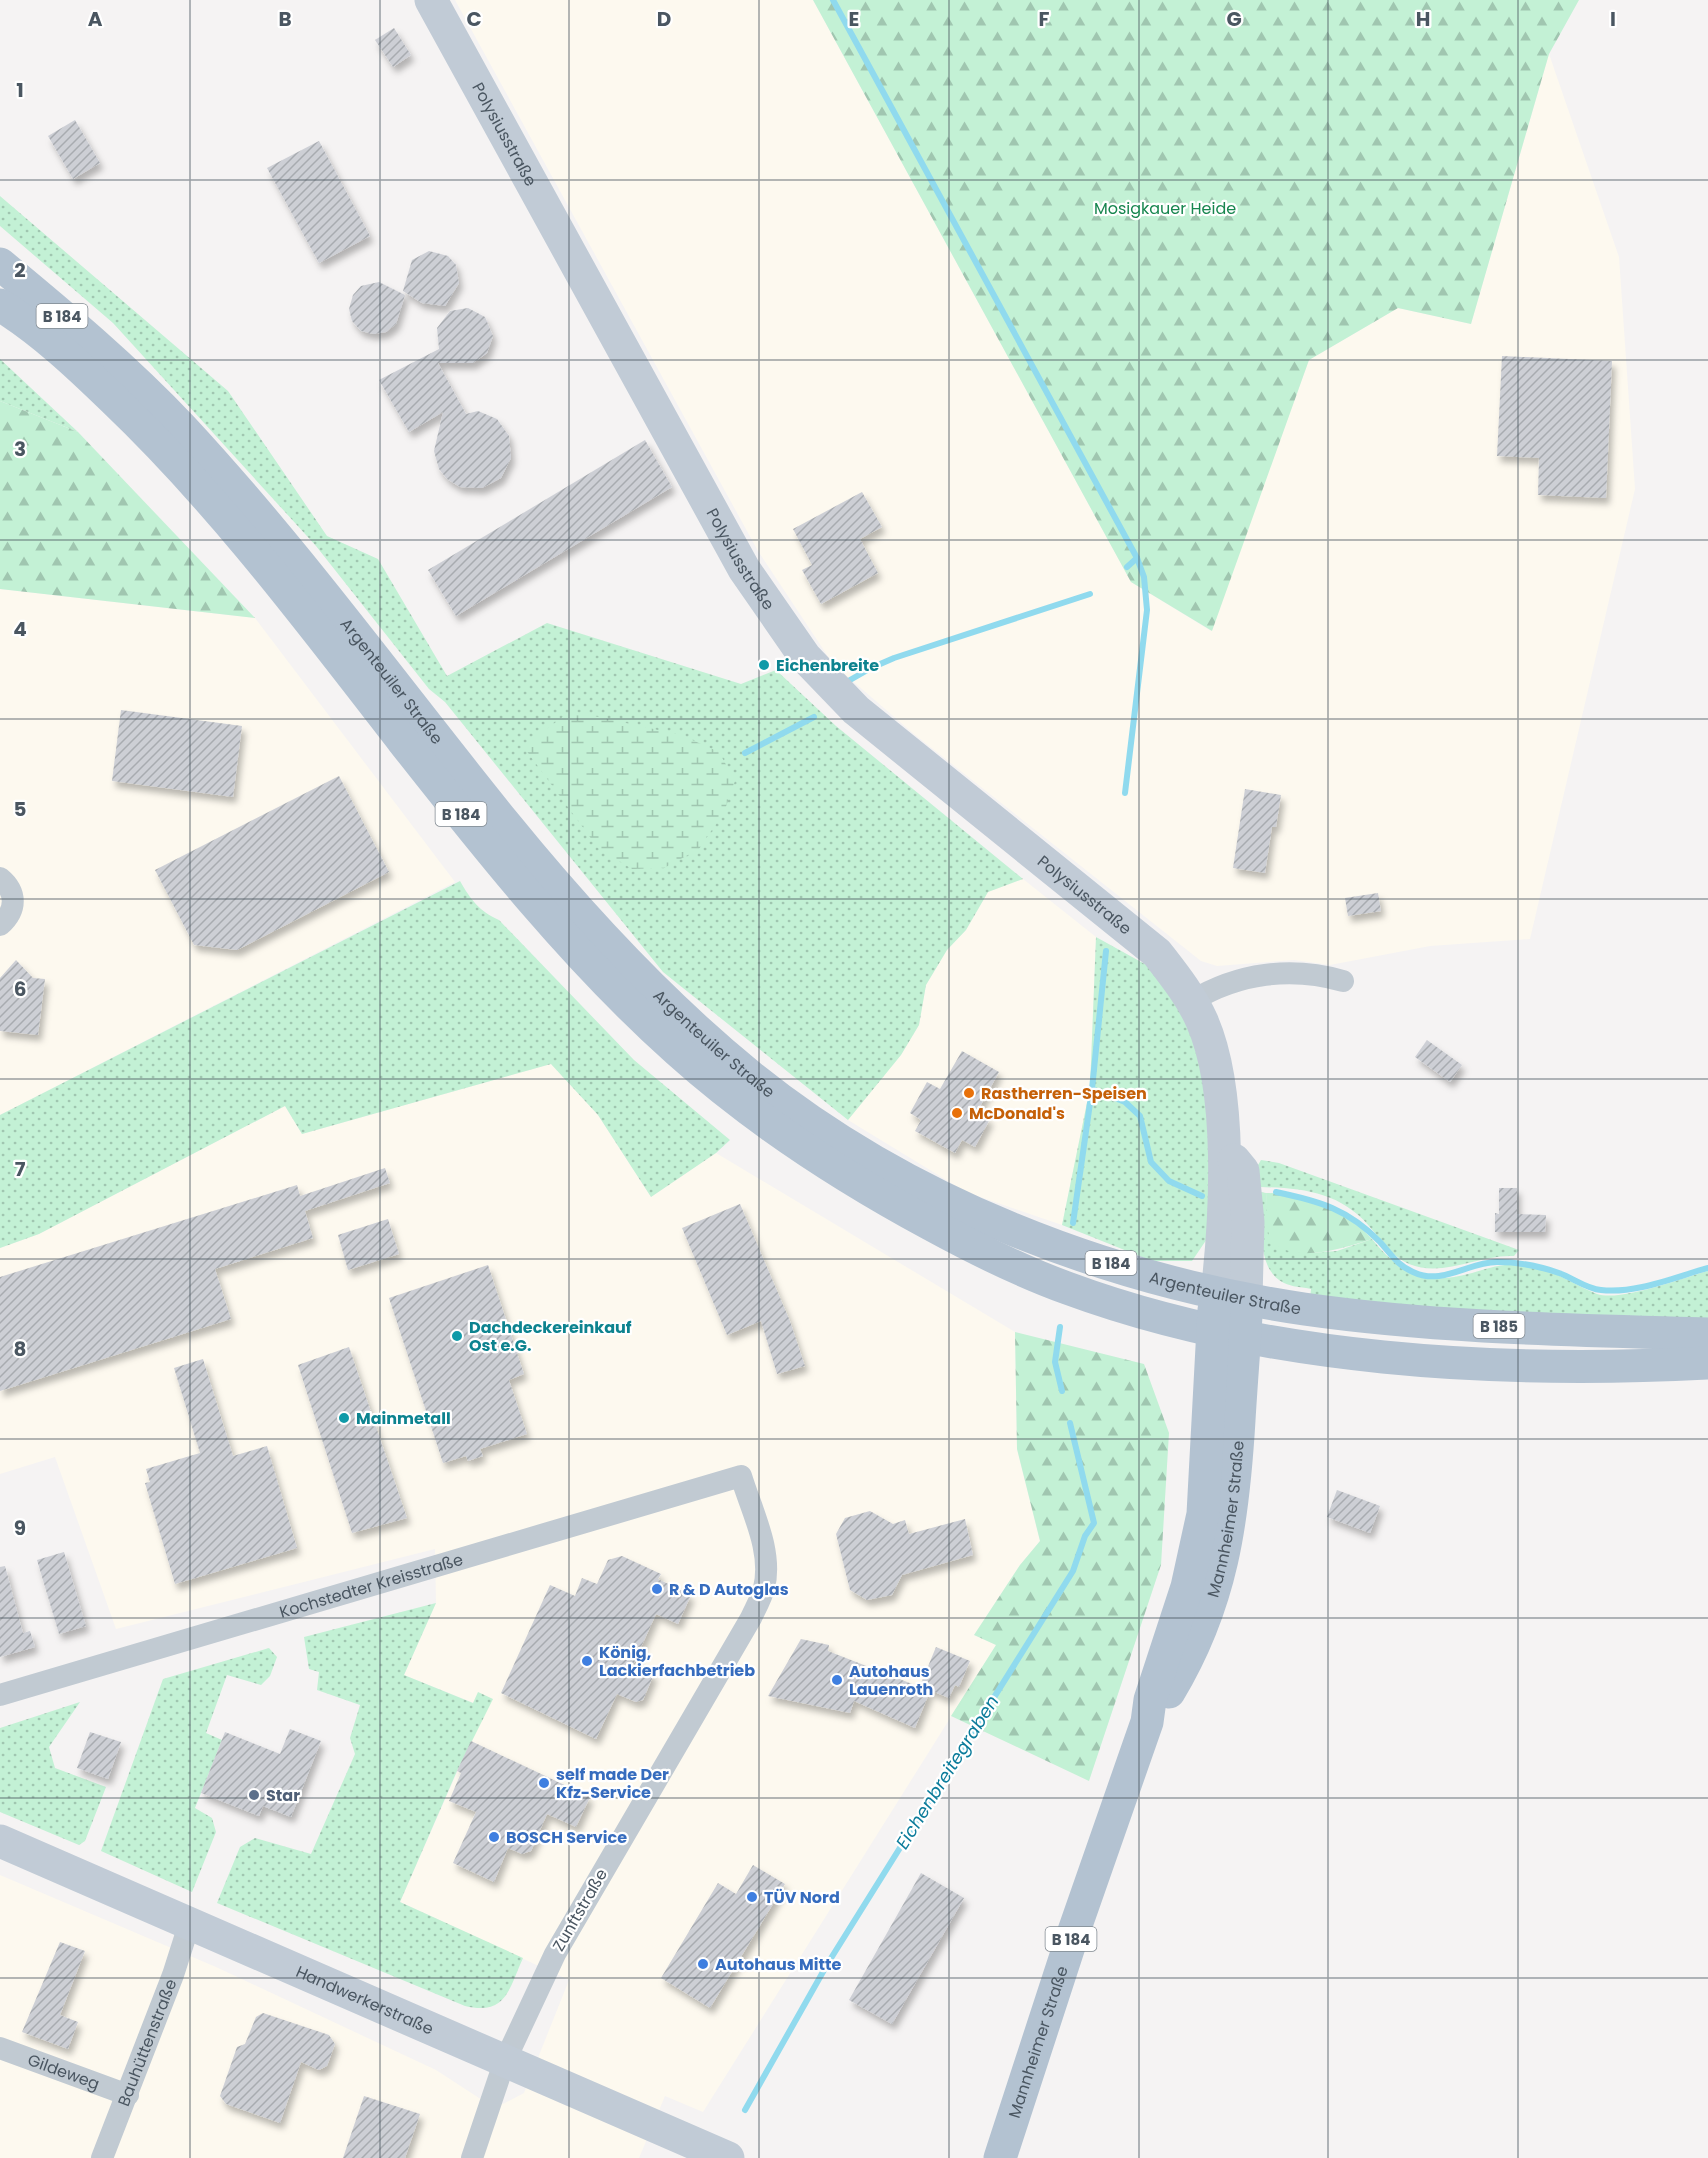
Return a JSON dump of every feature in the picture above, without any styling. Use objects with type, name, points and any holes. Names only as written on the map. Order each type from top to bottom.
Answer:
[{"type":"main road","name":"Argenteuiler Straße","points":[[0,264],[122,369],[179,424],[232,483],[330,601],[417,714],[574,906],[684,1018],[751,1077],[812,1122],[931,1192],[1078,1252],[1166,1280],[1299,1308],[1412,1322],[1708,1334]]},
{"type":"main road","name":"Argenteuiler Straße","points":[[0,305],[37,332],[95,381],[203,492],[528,896],[578,951],[677,1050],[762,1120],[816,1159],[984,1253],[1070,1290],[1212,1330],[1353,1353],[1470,1362],[1605,1365],[1708,1363]]},
{"type":"main road","name":"Mannheimer Straße","points":[[1148,1722],[1150,1700],[1187,1587],[1203,1514],[1208,1449],[1212,1330],[1232,1295]]},
{"type":"main road","name":"Mannheimer Straße","points":[[1000,2158],[1074,1931],[1148,1722],[1186,1663],[1203,1627],[1222,1568],[1237,1473],[1245,1337],[1232,1295]]},
{"type":"street","name":"Polysiusstraße","points":[[431,0],[738,559],[784,630],[805,657],[855,710],[1157,953],[1192,1001],[1212,1049],[1219,1079],[1223,1147],[1243,1171],[1248,1222],[1232,1295]]},
{"type":"street","points":[[0,878],[8,885],[14,898],[12,911],[0,925]]},
{"type":"street","points":[[1192,1001],[1223,984],[1275,973],[1329,977],[1343,981]]},
{"type":"street","name":"Kochstedter Kreisstraße","points":[[0,1695],[741,1476]]},
{"type":"street","name":"Zunftstraße","points":[[472,2158],[504,2063],[555,1954],[751,1618],[764,1590],[767,1567],[764,1545],[741,1476]]},
{"type":"street","name":"Handwerkerstraße","points":[[0,1841],[504,2063],[728,2158]]},
{"type":"street","name":"Bauhüttenstraße","points":[[102,2158],[128,2095],[189,1925]]},
{"type":"street","name":"Gildeweg","points":[[0,2048],[128,2095]]},
{"type":"shaded area","points":[[455,0],[813,0],[1131,582],[1211,631],[1309,360],[1398,308],[1471,324],[1549,54],[1619,257],[1635,489],[1530,939],[1430,946],[1330,965],[1294,960],[1217,966],[1201,961],[914,734],[833,664],[758,551]]},
{"type":"shaded area","points":[[0,589],[255,618],[455,882],[0,1115]]},
{"type":"shaded area","points":[[1023,879],[1096,937],[1090,1088],[1062,1225],[966,1192],[848,1120],[901,1055],[919,1025],[926,985],[947,950],[966,930],[988,892]]},
{"type":"shaded area","points":[[551,1064],[598,1115],[651,1197],[716,1153],[1015,1332],[1017,1449],[1040,1541],[1020,1565],[974,1635],[996,1645],[703,2112],[665,2096],[639,2158],[0,2158],[0,1875],[216,1967],[436,2070],[479,2098],[503,2104],[524,2093],[569,1980],[400,1902],[471,1741],[474,1703],[404,1675],[436,1603],[435,1549],[116,1629],[55,1457],[0,1474],[0,1248],[39,1234],[285,1106],[302,1134]]},
{"type":"green space","name":"Mosigkauer Heide","points":[[813,0],[1579,0],[1549,54],[1471,324],[1398,308],[1309,360],[1212,631],[1131,582]]},
{"type":"green space","points":[[0,196],[228,391],[327,536],[378,559],[447,676],[547,623],[741,684],[776,670],[836,726],[1023,879],[988,892],[966,930],[947,950],[926,985],[919,1025],[901,1055],[848,1120],[663,972],[445,702],[429,689],[316,546],[113,323],[0,226]]},
{"type":"green space","points":[[0,359],[78,432],[0,401]]},
{"type":"green space","points":[[0,401],[78,432],[255,618],[0,589]]},
{"type":"green space","points":[[571,711],[681,735],[719,752],[735,781],[724,812],[699,849],[664,868],[632,869],[598,848],[523,746]]},
{"type":"green space","points":[[460,881],[476,904],[499,920],[634,1060],[730,1140],[716,1153],[651,1197],[598,1115],[551,1064],[302,1134],[285,1106],[39,1234],[0,1248],[0,1115]]},
{"type":"green space","points":[[1096,937],[1152,968],[1188,1018],[1203,1075],[1210,1149],[1209,1236],[1192,1261],[1152,1261],[1062,1225],[1090,1088]]},
{"type":"green space","points":[[1261,1160],[1279,1163],[1519,1250],[1514,1256],[1488,1258],[1448,1267],[1422,1268],[1409,1264],[1392,1252],[1358,1215],[1333,1199],[1305,1191],[1260,1187],[1258,1165]]},
{"type":"green space","points":[[1261,1192],[1266,1193],[1269,1234],[1310,1253],[1337,1251],[1372,1239],[1404,1269],[1427,1277],[1455,1277],[1498,1266],[1525,1265],[1554,1273],[1597,1294],[1608,1296],[1636,1292],[1708,1271],[1708,1327],[1310,1299],[1311,1289],[1284,1283],[1268,1267],[1262,1242]]},
{"type":"green space","points":[[1266,1193],[1299,1196],[1325,1203],[1348,1217],[1372,1239],[1320,1252],[1293,1252],[1281,1248],[1269,1236]]},
{"type":"green space","points":[[1015,1332],[1144,1364],[1169,1433],[1161,1565],[1089,1781],[951,1716],[996,1645],[974,1635],[1020,1565],[1040,1541],[1017,1449]]},
{"type":"green space","points":[[436,1603],[404,1675],[473,1703],[478,1692],[493,1699],[457,1771],[400,1902],[523,1958],[504,1997],[489,2007],[465,2006],[217,1903],[240,1847],[255,1838],[311,1854],[355,1754],[350,1738],[360,1705],[317,1690],[319,1672],[309,1669],[304,1637]]},
{"type":"green space","points":[[269,1648],[277,1657],[270,1676],[261,1685],[227,1675],[206,1733],[222,1740],[195,1808],[212,1818],[216,1832],[192,1892],[101,1851],[163,1679]]},
{"type":"green space","points":[[80,1702],[49,1747],[55,1768],[106,1787],[85,1841],[79,1845],[0,1812],[0,1728]]},
{"type":"building","points":[[394,28],[411,55],[393,67],[375,40]]},
{"type":"building","points":[[75,120],[100,163],[73,179],[48,136]]},
{"type":"building","points":[[319,141],[370,236],[319,263],[267,168]]},
{"type":"building","points":[[429,251],[448,256],[456,265],[459,283],[445,306],[422,303],[403,291],[412,260]]},
{"type":"building","points":[[379,282],[405,295],[396,324],[386,332],[374,334],[361,331],[352,321],[349,309],[353,295],[361,286]]},
{"type":"building","points":[[468,308],[485,317],[493,336],[487,353],[473,363],[438,363],[466,414],[478,411],[497,419],[509,436],[511,458],[501,478],[482,488],[460,487],[447,479],[439,469],[434,451],[443,412],[409,432],[379,380],[439,349],[437,328],[450,311]]},
{"type":"building","points":[[1502,356],[1612,361],[1606,498],[1538,495],[1539,458],[1497,456]]},
{"type":"building","points":[[645,440],[672,487],[456,616],[428,570]]},
{"type":"building","points":[[862,492],[882,527],[860,539],[878,573],[821,604],[802,570],[812,565],[793,529]]},
{"type":"building","points":[[121,710],[242,726],[233,797],[112,781]]},
{"type":"building","points":[[339,776],[389,872],[237,950],[194,945],[155,870]]},
{"type":"building","points":[[1245,789],[1281,795],[1276,827],[1272,827],[1265,873],[1233,868]]},
{"type":"building","points":[[1378,893],[1381,911],[1348,916],[1345,898]]},
{"type":"building","points":[[16,960],[33,978],[45,979],[38,1035],[0,1031],[0,978]]},
{"type":"building","points":[[1427,1040],[1462,1065],[1450,1082],[1415,1057]]},
{"type":"building","points":[[962,1051],[999,1072],[977,1112],[990,1119],[975,1147],[962,1140],[955,1153],[915,1131],[921,1120],[910,1113],[927,1082],[940,1089]]},
{"type":"building","points":[[385,1168],[390,1183],[305,1211],[313,1238],[215,1269],[231,1319],[0,1391],[0,1277],[297,1185],[300,1196]]},
{"type":"building","points":[[1499,1188],[1517,1188],[1517,1214],[1546,1215],[1545,1232],[1495,1232],[1495,1213],[1499,1214]]},
{"type":"building","points":[[740,1204],[790,1321],[805,1366],[777,1374],[761,1321],[727,1335],[682,1228]]},
{"type":"building","points":[[388,1219],[399,1254],[348,1270],[338,1235]]},
{"type":"building","name":"Dachdeckereinkauf Ost e.G.","points":[[488,1265],[524,1374],[509,1380],[527,1434],[480,1449],[483,1456],[468,1461],[466,1456],[443,1463],[389,1298]]},
{"type":"building","name":"Mainmetall","points":[[349,1347],[407,1518],[352,1533],[298,1365]]},
{"type":"building","points":[[203,1359],[233,1456],[267,1446],[297,1548],[175,1584],[145,1483],[150,1482],[146,1469],[200,1453],[174,1368]]},
{"type":"building","points":[[1337,1490],[1380,1506],[1370,1533],[1327,1517]]},
{"type":"building","points":[[870,1511],[893,1524],[905,1520],[909,1534],[965,1519],[973,1555],[902,1575],[892,1595],[867,1600],[850,1590],[836,1534],[845,1518]]},
{"type":"building","points":[[64,1552],[86,1626],[59,1634],[37,1560]]},
{"type":"building","points":[[622,1556],[661,1574],[658,1579],[691,1595],[678,1624],[656,1614],[633,1665],[654,1674],[643,1700],[636,1702],[617,1694],[596,1739],[501,1693],[550,1585],[575,1596],[582,1578],[597,1584],[608,1560]]},
{"type":"building","points":[[5,1566],[23,1633],[30,1631],[35,1647],[0,1657],[0,1567]]},
{"type":"building","points":[[801,1639],[829,1645],[828,1651],[930,1691],[915,1728],[854,1701],[850,1713],[768,1696]]},
{"type":"building","points":[[936,1647],[970,1661],[959,1687],[955,1685],[949,1698],[920,1686]]},
{"type":"building","points":[[290,1729],[321,1741],[291,1817],[263,1806],[259,1816],[201,1793],[225,1732],[280,1754]]},
{"type":"building","points":[[90,1732],[121,1742],[108,1779],[77,1768]]},
{"type":"building","points":[[471,1741],[590,1797],[576,1827],[547,1814],[531,1851],[522,1854],[508,1848],[494,1882],[453,1863],[476,1812],[449,1801],[461,1773],[457,1771]]},
{"type":"building","points":[[753,1865],[785,1884],[710,2008],[661,1978],[718,1883],[736,1894]]},
{"type":"building","points":[[921,1873],[964,1898],[892,2024],[849,2000]]},
{"type":"building","points":[[60,1942],[85,1951],[60,2015],[78,2022],[68,2049],[22,2032]]},
{"type":"building","points":[[263,2013],[329,2035],[335,2044],[327,2066],[319,2070],[301,2062],[280,2123],[226,2104],[220,2096],[237,2047],[245,2044],[256,2017]]},
{"type":"building","points":[[364,2096],[420,2114],[405,2158],[343,2158]]},
{"type":"waterway","points":[[833,0],[1137,558],[1144,577],[1147,610],[1125,793]]},
{"type":"waterway","points":[[1127,567],[1137,558]]},
{"type":"waterway","points":[[850,680],[894,658],[1090,594]]},
{"type":"waterway","points":[[745,753],[814,717]]},
{"type":"waterway","name":"Eichenbreitegraben","points":[[1073,1223],[1092,1089],[1106,951]]},
{"type":"waterway","points":[[1092,1089],[1125,1102],[1140,1116],[1151,1162],[1169,1181],[1202,1196]]},
{"type":"waterway","points":[[1276,1192],[1319,1203],[1344,1214],[1368,1231],[1403,1266],[1424,1276],[1445,1275],[1486,1263],[1513,1263],[1564,1275],[1585,1286],[1614,1291],[1655,1284],[1708,1268]]},
{"type":"waterway","name":"Eichenbreitegraben","points":[[1060,1327],[1055,1362],[1062,1391]]},
{"type":"waterway","name":"Eichenbreitegraben","points":[[745,2110],[828,1963],[1073,1571],[1085,1536],[1094,1523],[1070,1423]]},
{"type":"place","name":"Eichenbreite","points":[[764,665]]},
{"type":"place","name":"Rastherren-Speisen","points":[[969,1093]]},
{"type":"place","name":"McDonald's","points":[[957,1113]]},
{"type":"place","name":"Dachdeckereinkauf Ost e.G.","points":[[457,1336]]},
{"type":"place","name":"Mainmetall","points":[[344,1418]]},
{"type":"place","name":"R & D Autoglas","points":[[657,1589]]},
{"type":"place","name":"König, Lackierfachbetrieb","points":[[587,1661]]},
{"type":"place","name":"Autohaus Lauenroth","points":[[837,1680]]},
{"type":"place","name":"self made Der Kfz-Service","points":[[544,1783]]},
{"type":"place","name":"Star","points":[[254,1795]]},
{"type":"place","name":"BOSCH Service","points":[[494,1837]]},
{"type":"place","name":"TÜV Nord","points":[[752,1897]]},
{"type":"place","name":"Autohaus Mitte","points":[[703,1964]]}]
